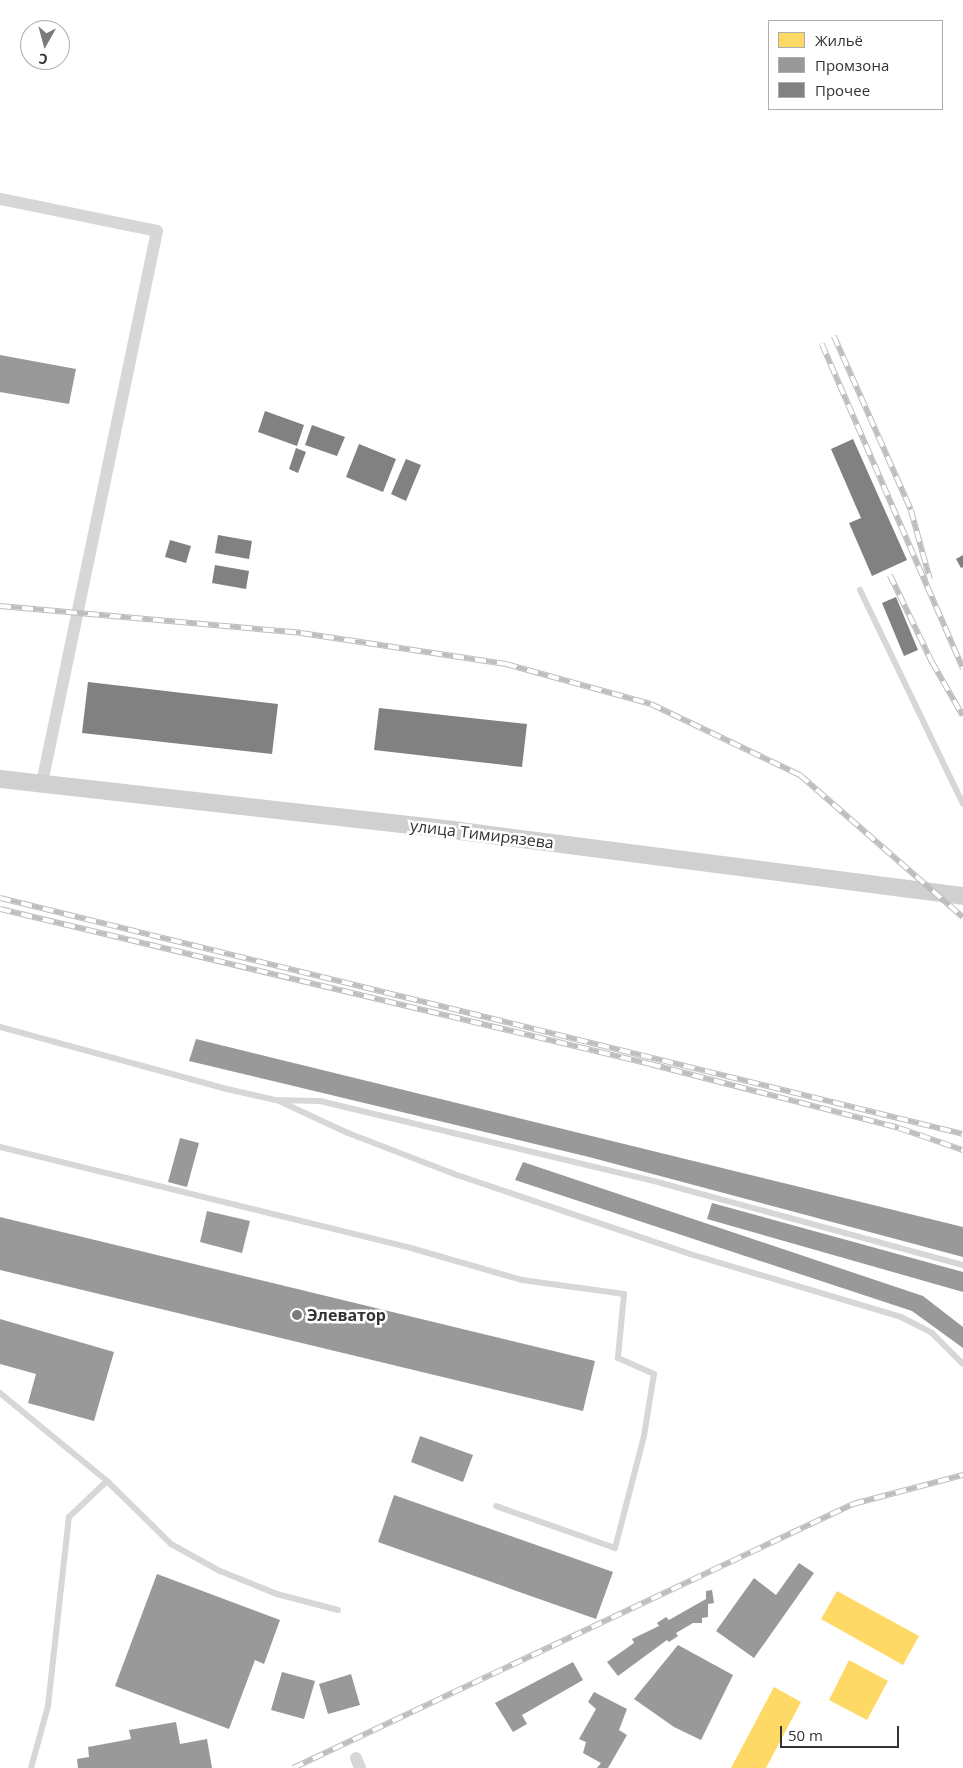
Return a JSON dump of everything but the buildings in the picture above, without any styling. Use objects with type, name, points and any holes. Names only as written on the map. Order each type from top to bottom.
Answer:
[{"type":"main road","name":"улица Тимирязева","points":[[0,779],[460,831],[963,896]]},
{"type":"street","points":[[0,199],[157,231],[42,783]]},
{"type":"lane","points":[[860,590],[963,804]]},
{"type":"lane","points":[[0,1027],[131,1065],[275,1100],[348,1133],[454,1174],[690,1254],[901,1317],[932,1333],[963,1364]]},
{"type":"lane","points":[[275,1100],[320,1100],[661,1183],[963,1265]]},
{"type":"lane","points":[[0,1147],[411,1248],[522,1280],[624,1294],[618,1358],[654,1374],[644,1436],[615,1548],[496,1506]]},
{"type":"lane","points":[[0,1393],[107,1481],[179,1548],[220,1571],[277,1594],[338,1610]]},
{"type":"lane","points":[[31,1768],[48,1706],[69,1517],[107,1481]]},
{"type":"railway","points":[[834,336],[911,510],[930,579]]},
{"type":"railway","points":[[822,344],[963,669]]},
{"type":"railway","points":[[890,575],[932,662],[963,716]]},
{"type":"railway","points":[[0,606],[301,633],[506,664],[651,704],[800,775],[963,917]]},
{"type":"railway","points":[[0,898],[963,1134]]},
{"type":"railway","points":[[0,909],[650,1064],[899,1128],[963,1150]]},
{"type":"railway","points":[[293,1768],[853,1504],[963,1475]]},
{"type":"place","name":"Элеватор","points":[[297,1315]]}]
